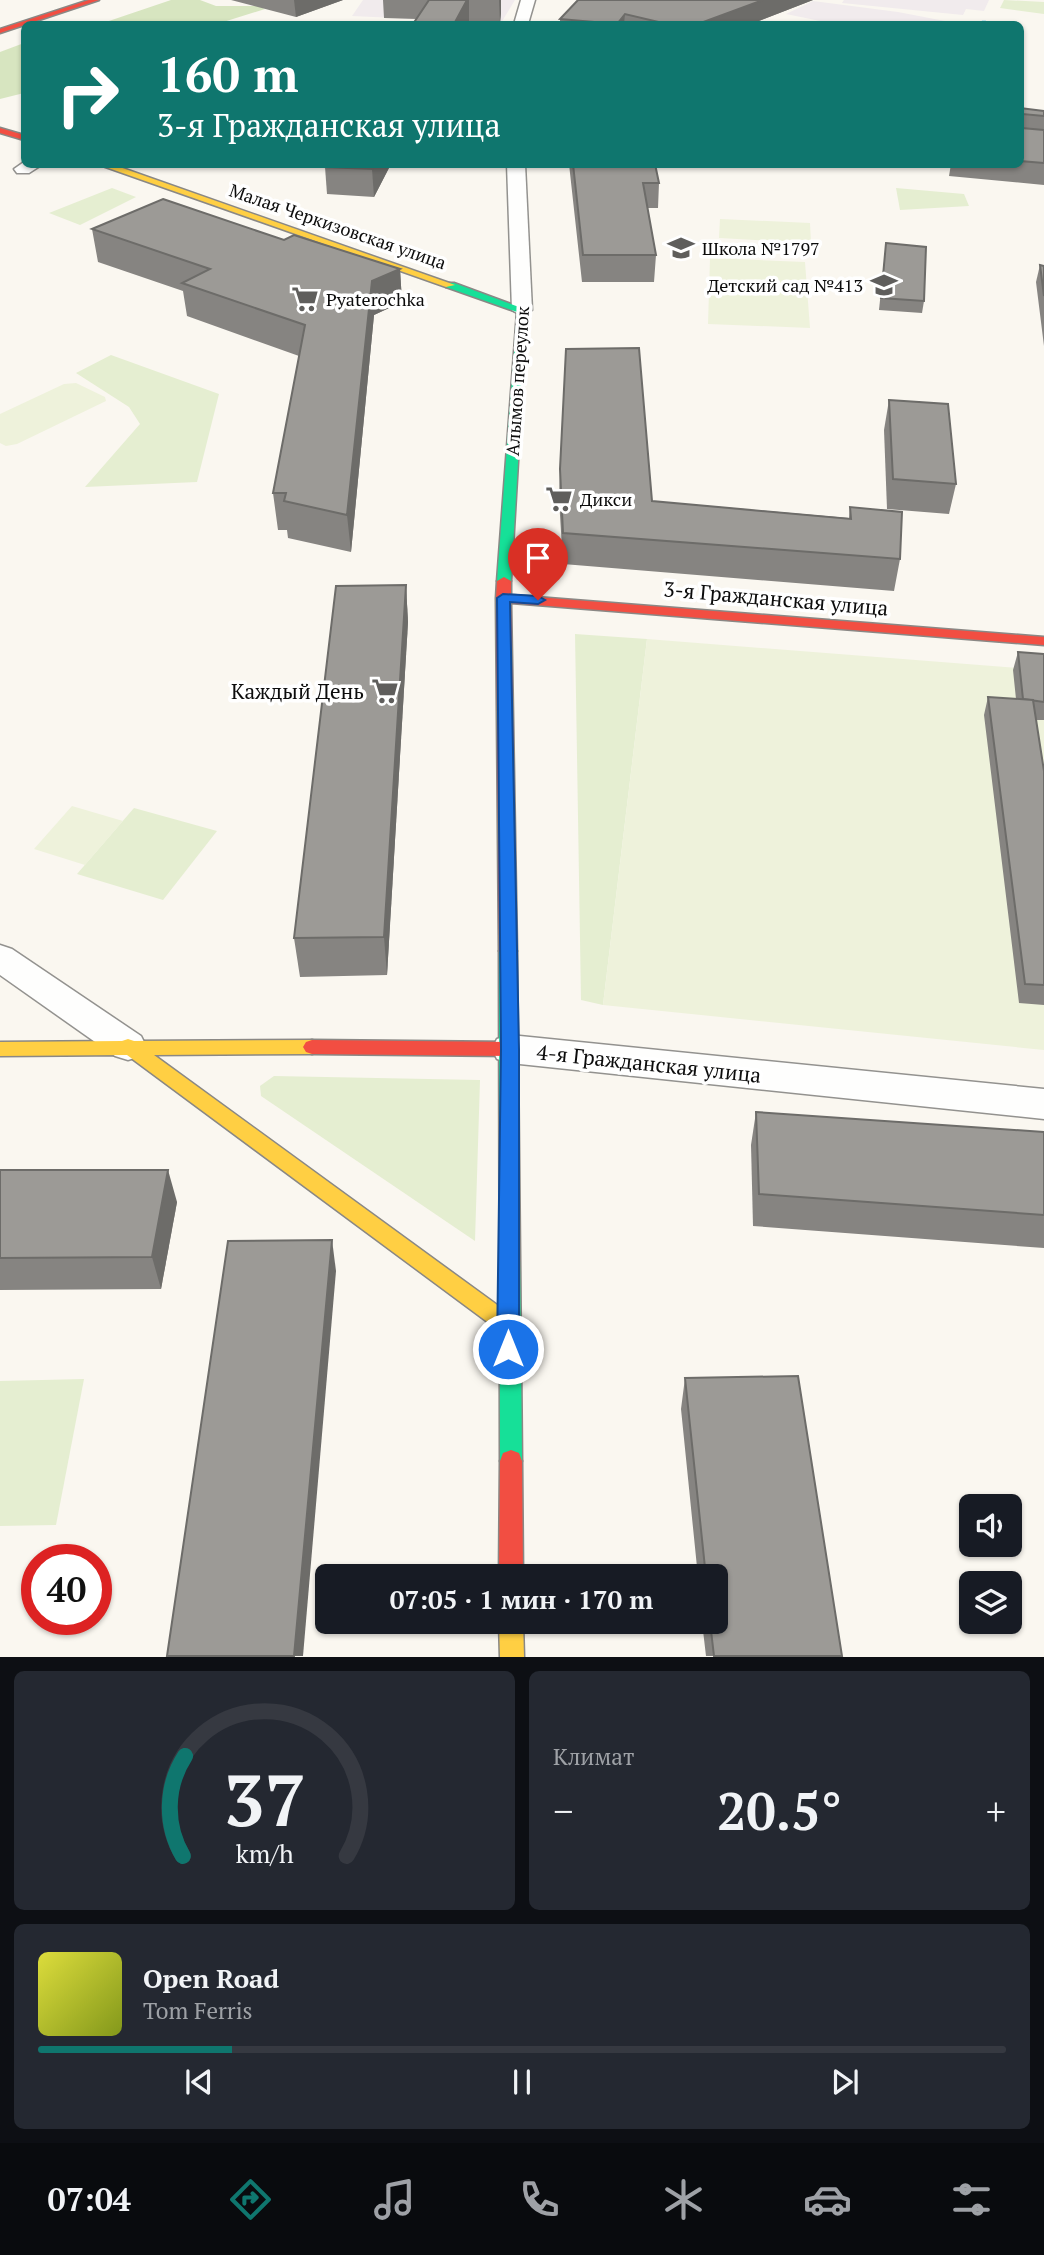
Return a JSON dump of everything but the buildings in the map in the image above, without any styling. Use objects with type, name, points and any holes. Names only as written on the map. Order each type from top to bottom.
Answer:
[{"type":"street","points":[[31,21],[96,0]]},
{"type":"street","points":[[522,21],[528,0]]},
{"type":"street","points":[[0,31],[21,24]]},
{"type":"street","points":[[0,130],[21,137]]},
{"type":"street","name":"Малая Черкизовская улица","points":[[113,168],[522,310]]},
{"type":"street","name":"Алымов переулок","points":[[511,1564],[508,1325],[510,1049],[503,598],[522,310],[516,168]]},
{"type":"street","name":"3-я Гражданская улица","points":[[503,598],[1044,641]]},
{"type":"street","points":[[0,957],[128,1046],[508,1325]]},
{"type":"street","name":"4-я Гражданская улица","points":[[0,1049],[128,1046],[510,1049],[1044,1104]]},
{"type":"street","points":[[511,1634],[512,1657]]},
{"type":"shaded area","points":[[363,0],[515,0],[502,21],[352,16]]},
{"type":"shaded area","points":[[844,0],[989,0],[984,11],[966,9],[963,15],[842,3]]},
{"type":"shaded area","points":[[813,1],[945,21],[820,21],[786,14]]},
{"type":"green space","points":[[171,0],[200,0],[216,6],[258,6],[265,9],[227,21],[109,21]]},
{"type":"green space","points":[[1004,0],[1044,2],[1044,14],[1000,8]]},
{"type":"green space","points":[[21,44],[21,94],[0,99],[0,52]]},
{"type":"green space","points":[[112,188],[136,197],[80,225],[49,213]]},
{"type":"green space","points":[[896,188],[964,194],[969,206],[900,210]]},
{"type":"green space","points":[[720,219],[810,223],[811,243],[719,238]]},
{"type":"green space","points":[[710,258],[805,262],[810,328],[708,324]]},
{"type":"green space","points":[[111,355],[219,394],[197,482],[85,487],[140,424],[129,407],[76,373]]},
{"type":"green space","points":[[76,383],[105,397],[106,401],[17,444],[6,446],[0,443],[0,414],[64,384]]},
{"type":"green space","points":[[575,634],[647,639],[603,1005],[581,1000]]},
{"type":"green space","points":[[647,639],[1044,670],[1044,1050],[603,1005]]},
{"type":"green space","points":[[72,806],[123,821],[85,865],[34,849]]},
{"type":"green space","points":[[134,808],[217,831],[163,900],[77,874]]},
{"type":"green space","points":[[274,1076],[480,1080],[475,1241],[261,1096],[260,1086]]},
{"type":"green space","points":[[84,1379],[56,1525],[0,1526],[0,1381]]},
{"type":"traffic: fast","points":[[450,285],[522,310],[504,581]]},
{"type":"traffic: fast","points":[[508,951],[511,1461]]},
{"type":"traffic: slow","points":[[113,168],[450,285]]},
{"type":"traffic: slow","points":[[128,1046],[508,1325]]},
{"type":"traffic: slow","points":[[0,1049],[312,1047]]},
{"type":"traffic: slow","points":[[511,1634],[512,1657]]},
{"type":"traffic: jam","points":[[31,21],[96,0]]},
{"type":"traffic: jam","points":[[0,31],[21,24]]},
{"type":"traffic: jam","points":[[0,130],[21,137]]},
{"type":"traffic: jam","points":[[504,581],[508,951]]},
{"type":"traffic: jam","points":[[503,598],[1044,641]]},
{"type":"traffic: jam","points":[[312,1047],[510,1049]]},
{"type":"traffic: jam","points":[[511,1461],[511,1564]]},
{"type":"place","name":"Школа №1797","points":[[681,248]]},
{"type":"place","name":"Детский сад №413","points":[[884,285]]},
{"type":"place","name":"Pyaterochka","points":[[305,299]]},
{"type":"place","name":"Дикси","points":[[559,499]]},
{"type":"place","name":"Каждый День","points":[[385,691]]},
{"type":"route","points":[[508,1349],[510,1049],[503,598],[538,600]]}]
